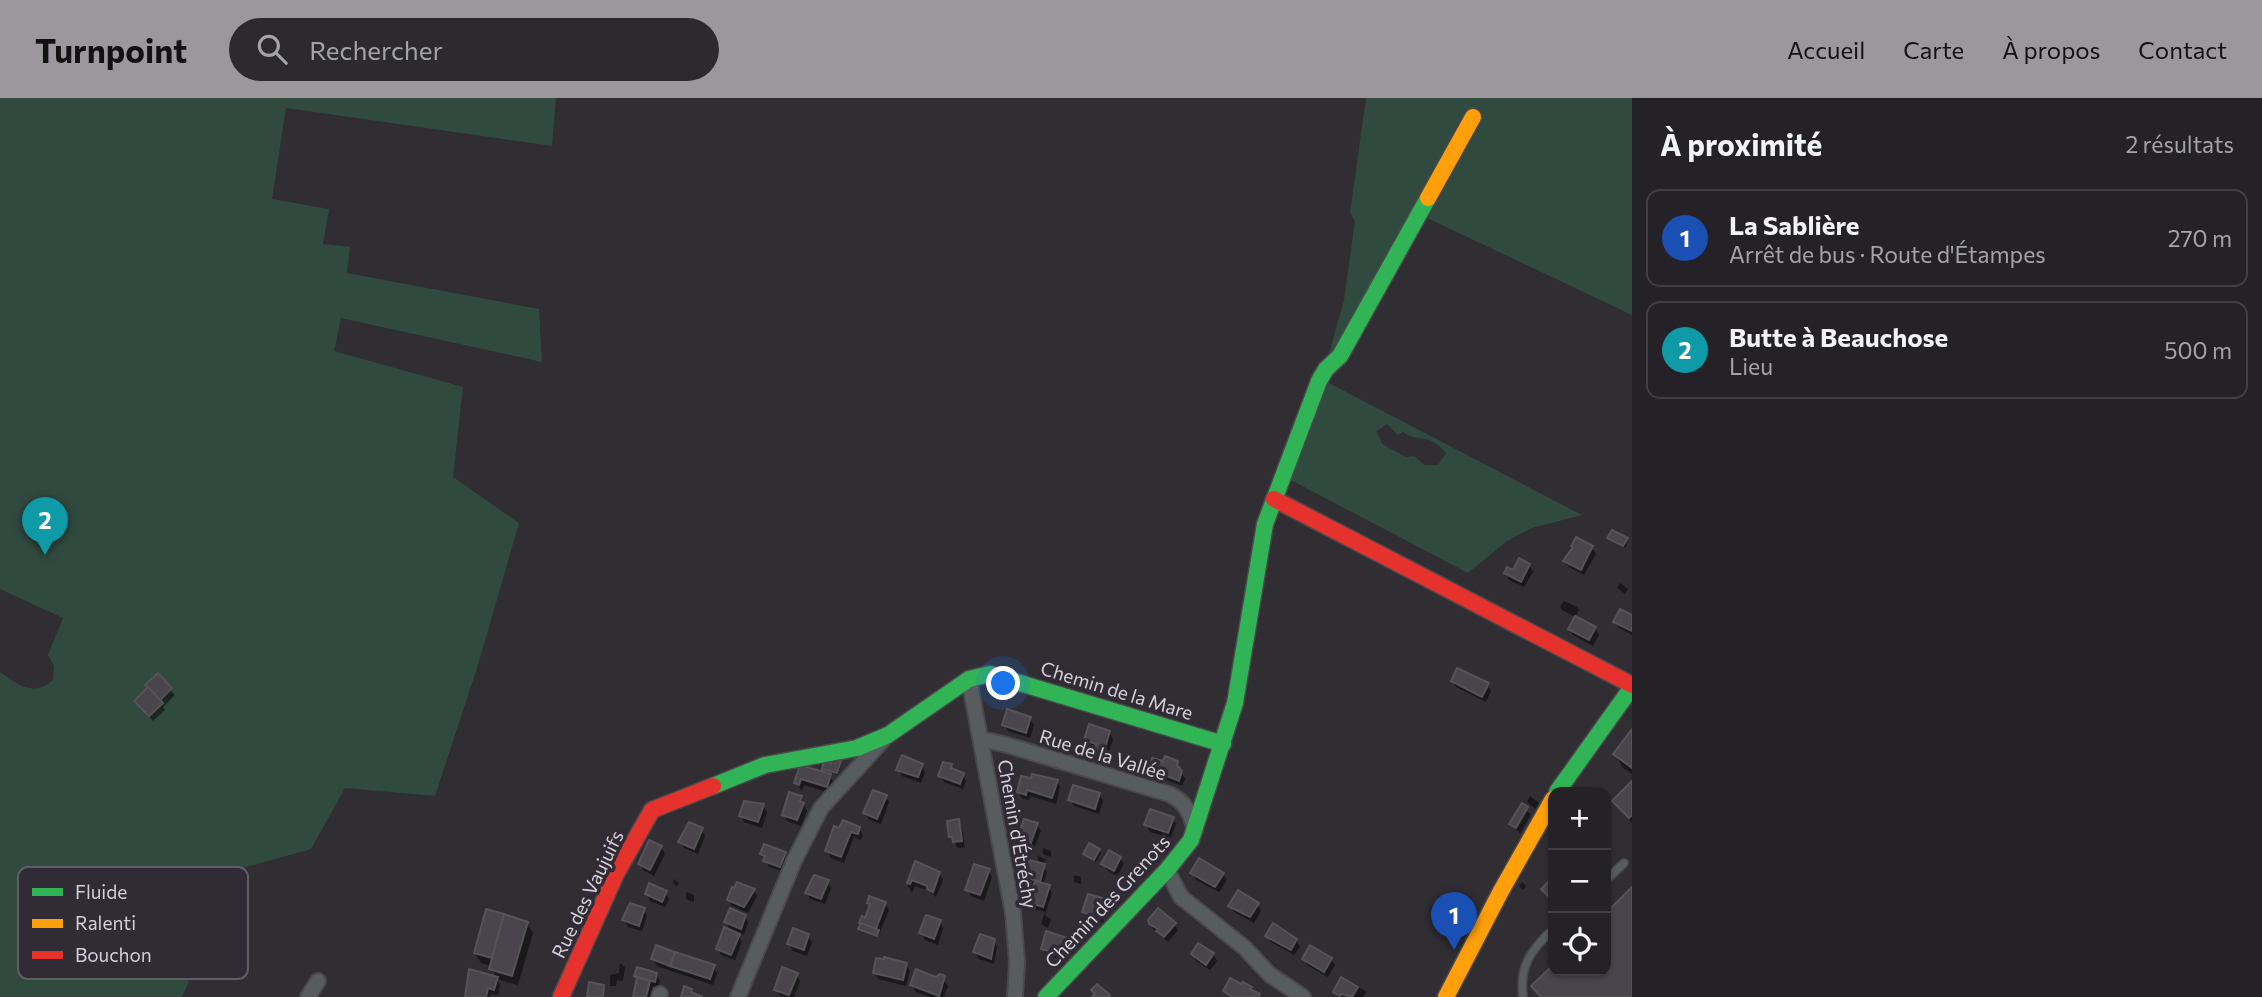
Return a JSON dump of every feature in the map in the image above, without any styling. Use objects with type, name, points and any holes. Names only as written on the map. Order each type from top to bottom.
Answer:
[{"type":"street","name":"Chemin des Grenots","points":[[1046,997],[1059,989],[1191,840],[1235,703],[1265,524],[1319,381],[1326,369],[1340,356],[1473,117]]},
{"type":"street","points":[[1273,499],[1632,686],[1561,787]]},
{"type":"street","name":"Chemin de la Mare","points":[[969,679],[990,674],[1223,744]]},
{"type":"street","points":[[738,997],[794,862],[821,808],[888,735],[969,679]]},
{"type":"street","name":"Chemin d'Étréchy","points":[[969,679],[1013,913],[1017,962],[1016,997]]},
{"type":"street","name":"Rue des Vaujuifs","points":[[561,997],[617,874],[652,810],[765,765],[857,748],[888,735]]},
{"type":"street","name":"Rue de la Vallée","points":[[981,739],[1169,794],[1187,807],[1195,830]]},
{"type":"street","points":[[1446,997],[1548,808]]},
{"type":"street","points":[[1167,870],[1181,897],[1245,948],[1269,974],[1303,997]]},
{"type":"street","points":[[308,997],[318,981]]},
{"type":"lane","points":[[1611,875],[1624,863]]},
{"type":"lane","points":[[1523,997],[1520,978],[1525,962],[1548,935]]},
{"type":"green space","points":[[0,98],[556,98],[552,146],[286,108],[272,199],[329,209],[323,244],[350,247],[347,273],[539,309],[542,362],[341,318],[334,351],[463,387],[453,477],[519,523],[478,665],[435,796],[345,788],[311,849],[246,867],[18,867],[18,979],[188,979],[182,997],[0,997],[0,672],[26,687],[39,688],[53,680],[54,666],[48,655],[63,618],[0,589]]},
{"type":"green space","points":[[1366,98],[1632,98],[1632,315],[1425,217],[1323,375],[1344,300],[1355,221],[1350,213]]},
{"type":"green space","points":[[1327,382],[1582,515],[1532,528],[1507,541],[1468,573],[1285,477]],"holes":[[[1387,424],[1398,435],[1403,432],[1429,440],[1446,453],[1438,465],[1425,465],[1414,456],[1406,457],[1382,444],[1377,431]]]},
{"type":"building","points":[[1612,530],[1628,538],[1623,546],[1607,538]]},
{"type":"building","points":[[1576,537],[1593,546],[1581,570],[1563,561],[1573,547],[1571,546]]},
{"type":"building","points":[[1519,558],[1530,564],[1521,582],[1504,573],[1507,567],[1513,570]]},
{"type":"building","points":[[1620,609],[1632,615],[1632,631],[1613,622]]},
{"type":"building","points":[[1575,616],[1596,627],[1589,640],[1568,629]]},
{"type":"building","points":[[1457,668],[1489,683],[1482,697],[1451,681]]},
{"type":"building","points":[[158,673],[172,688],[160,700],[145,685]]},
{"type":"building","points":[[148,687],[163,703],[149,716],[134,701]]},
{"type":"building","points":[[1007,709],[1031,717],[1026,733],[1002,725]]},
{"type":"building","points":[[1089,724],[1110,731],[1104,752],[1094,749],[1096,744],[1084,740]]},
{"type":"building","points":[[1632,729],[1632,768],[1613,754]]},
{"type":"building","points":[[902,755],[923,764],[918,777],[896,770]]},
{"type":"building","points":[[1165,756],[1178,761],[1177,765],[1182,771],[1179,781],[1149,769],[1152,758],[1163,761]]},
{"type":"building","points":[[833,760],[841,761],[837,773],[822,769],[824,761],[831,764]]},
{"type":"building","points":[[943,762],[952,764],[951,768],[964,773],[960,784],[938,776]]},
{"type":"building","points":[[800,765],[831,774],[827,787],[801,779],[799,785],[794,783]]},
{"type":"building","points":[[1032,774],[1058,780],[1052,798],[1027,790],[1026,795],[1017,792],[1021,776],[1031,778]]},
{"type":"building","points":[[1632,781],[1632,815],[1629,818],[1612,801]]},
{"type":"building","points":[[1073,785],[1100,793],[1095,809],[1068,800]]},
{"type":"building","points":[[873,790],[887,795],[877,819],[863,813]]},
{"type":"building","points":[[789,792],[802,796],[800,801],[804,803],[797,820],[782,815]]},
{"type":"building","points":[[744,801],[764,804],[758,822],[739,816]]},
{"type":"building","points":[[1522,803],[1528,807],[1516,828],[1509,824]]},
{"type":"building","points":[[1150,809],[1174,817],[1168,833],[1144,825]]},
{"type":"building","points":[[959,819],[962,841],[953,842],[952,837],[949,837],[947,821]]},
{"type":"building","points":[[1024,819],[1038,823],[1029,848],[1018,845],[1017,839]]},
{"type":"building","points":[[843,820],[860,827],[858,834],[851,832],[841,857],[825,851],[834,826],[839,828]]},
{"type":"building","points":[[689,822],[703,828],[694,849],[678,842]]},
{"type":"building","points":[[649,840],[662,846],[650,870],[638,864]]},
{"type":"building","points":[[1089,843],[1100,849],[1094,860],[1083,854]]},
{"type":"building","points":[[764,844],[786,852],[780,867],[763,861],[765,856],[760,854]]},
{"type":"building","points":[[1109,850],[1121,857],[1114,871],[1101,864]]},
{"type":"building","points":[[1199,858],[1224,873],[1215,887],[1190,873]]},
{"type":"building","points":[[1029,860],[1045,864],[1040,882],[1024,877]]},
{"type":"building","points":[[915,861],[940,872],[933,892],[927,889],[927,886],[912,880],[910,884],[907,883]]},
{"type":"building","points":[[974,864],[990,869],[980,895],[965,890]]},
{"type":"building","points":[[814,875],[829,880],[821,899],[805,893]]},
{"type":"building","points":[[1035,881],[1050,885],[1043,907],[1028,902]]},
{"type":"building","points":[[737,882],[755,889],[744,907],[727,900]]},
{"type":"building","points":[[1548,882],[1548,896],[1541,889]]},
{"type":"building","points":[[649,883],[667,891],[662,902],[645,894]]},
{"type":"building","points":[[1632,887],[1632,997],[1541,997],[1531,986],[1548,970],[1548,976],[1611,976],[1611,908]]},
{"type":"building","points":[[1238,890],[1259,903],[1250,917],[1228,906]]},
{"type":"building","points":[[1088,894],[1103,898],[1100,918],[1082,912]]},
{"type":"building","points":[[869,896],[886,902],[876,929],[859,923],[862,916],[865,918],[870,904],[867,903]]},
{"type":"building","points":[[630,903],[645,908],[639,926],[622,920]]},
{"type":"building","points":[[730,908],[746,915],[741,929],[724,922]]},
{"type":"building","points":[[1158,908],[1176,923],[1164,937],[1148,920]]},
{"type":"building","points":[[486,909],[504,914],[492,958],[474,953]]},
{"type":"building","points":[[504,914],[528,922],[512,976],[489,969]]},
{"type":"building","points":[[926,915],[941,920],[934,939],[919,933]]},
{"type":"building","points":[[861,923],[879,930],[877,936],[858,929]]},
{"type":"building","points":[[1273,923],[1297,939],[1291,950],[1265,936]]},
{"type":"building","points":[[724,927],[740,934],[731,955],[716,949]]},
{"type":"building","points":[[793,928],[809,934],[804,950],[787,944]]},
{"type":"building","points":[[1046,931],[1067,938],[1062,955],[1041,949]]},
{"type":"building","points":[[980,934],[995,939],[991,959],[973,952]]},
{"type":"building","points":[[1198,943],[1214,953],[1206,965],[1191,954]]},
{"type":"building","points":[[656,945],[675,952],[670,966],[651,959]]},
{"type":"building","points":[[1310,945],[1332,958],[1324,972],[1302,959]]},
{"type":"building","points":[[675,952],[715,965],[710,979],[670,966]]},
{"type":"building","points":[[884,957],[907,963],[903,980],[873,973],[876,958]]},
{"type":"building","points":[[637,967],[657,973],[655,982],[634,976]]},
{"type":"building","points":[[782,967],[798,973],[789,995],[774,990]]},
{"type":"building","points":[[469,969],[498,977],[494,990],[488,988],[486,997],[465,997]]},
{"type":"building","points":[[916,969],[936,977],[940,974],[945,976],[939,996],[910,985]]},
{"type":"building","points":[[634,976],[650,981],[646,997],[633,997],[637,978]]},
{"type":"building","points":[[1341,977],[1358,987],[1352,997],[1333,992]]},
{"type":"building","points":[[1230,978],[1252,987],[1250,989],[1260,994],[1259,997],[1232,997],[1223,991]]},
{"type":"building","points":[[589,982],[604,985],[603,997],[587,997]]},
{"type":"building","points":[[1097,984],[1110,995],[1108,997],[1092,997],[1095,994],[1091,990]]},
{"type":"building","points":[[684,986],[692,989],[691,992],[703,997],[681,997]]},
{"type":"traffic: fast","points":[[1046,997],[1167,870],[1191,840],[1235,703],[1265,524],[1319,381],[1326,369],[1340,356],[1428,198]]},
{"type":"traffic: fast","points":[[713,786],[765,765],[857,748],[888,735],[969,679],[990,674],[1223,744]]},
{"type":"traffic: fast","points":[[1561,787],[1632,687]]},
{"type":"traffic: slow","points":[[1428,198],[1473,117]]},
{"type":"traffic: slow","points":[[1446,997],[1548,808]]},
{"type":"traffic: jam","points":[[1274,499],[1632,685]]},
{"type":"traffic: jam","points":[[561,997],[616,874],[652,810],[713,786]]},
{"type":"place","name":"Butte à Beauchose","points":[[45,555]]},
{"type":"place","name":"La Sablière","points":[[1454,950]]}]
